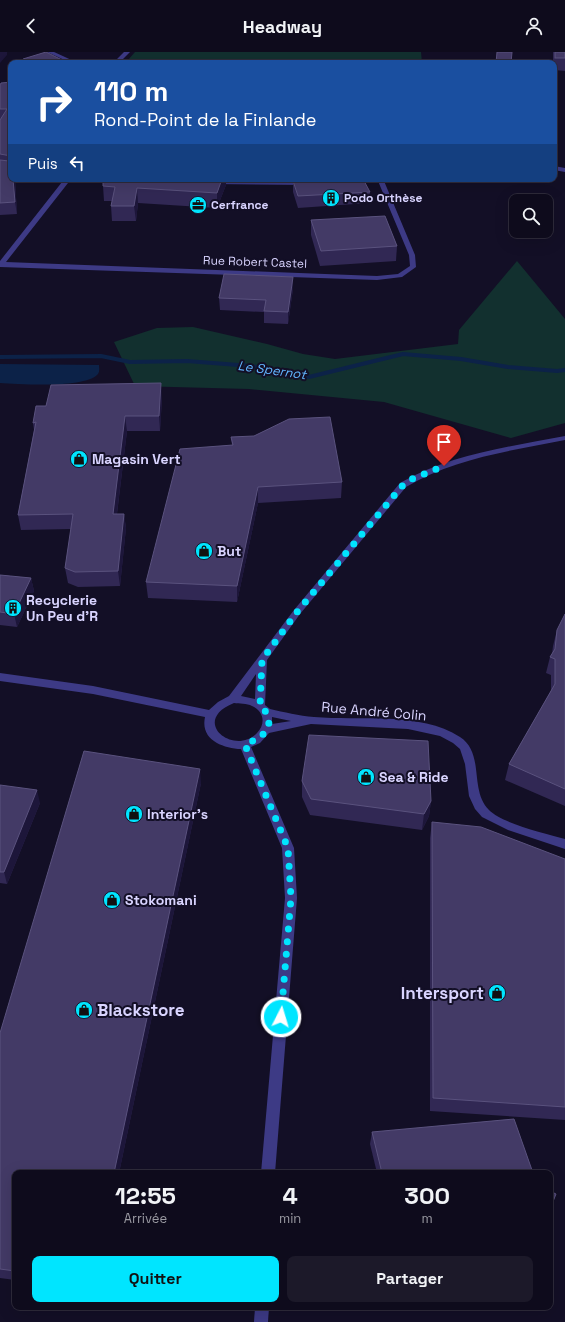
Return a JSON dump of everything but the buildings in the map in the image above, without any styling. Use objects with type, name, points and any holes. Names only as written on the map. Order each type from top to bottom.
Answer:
[{"type":"street","points":[[50,52],[68,60]]},
{"type":"street","points":[[119,60],[127,52]]},
{"type":"street","points":[[0,264],[65,182]]},
{"type":"street","points":[[209,182],[316,183]]},
{"type":"street","name":"Rue Robert Castel","points":[[0,264],[377,278],[400,276],[413,267],[412,256],[385,182]]},
{"type":"street","points":[[262,660],[263,709],[269,724],[267,729],[258,739],[245,745],[226,744],[215,737],[209,727],[208,720],[210,714],[216,707],[233,699],[297,612],[403,485],[426,473],[461,460],[565,438]]},
{"type":"street","points":[[0,677],[93,690],[210,714]]},
{"type":"street","points":[[233,699],[252,701],[263,709]]},
{"type":"street","name":"Rue André Colin","points":[[263,709],[312,721],[413,726],[450,736],[458,741],[467,752],[472,790],[477,802],[486,814],[501,822],[565,844]]},
{"type":"street","name":"Rue André Colin","points":[[267,729],[312,721]]},
{"type":"street","points":[[245,745],[288,848],[291,898],[268,1170]]},
{"type":"street","points":[[261,1322],[262,1310]]},
{"type":"green space","points":[[135,52],[421,52],[422,60],[128,60]]},
{"type":"green space","points":[[517,261],[565,319],[565,423],[511,438],[384,402],[249,389],[135,386],[114,342],[157,328],[193,327],[303,354],[335,359],[458,344],[459,330]]},
{"type":"water","points":[[0,364],[99,365],[99,371],[98,374],[91,379],[67,384],[36,385],[0,383]]},
{"type":"waterway","name":"Le Spernot","points":[[0,357],[101,356],[130,362],[187,361],[251,366],[309,377],[403,354],[461,359],[508,367],[557,371],[565,370]]},
{"type":"place","name":"Podo Orthèse","points":[[331,198]]},
{"type":"place","name":"Cerfrance","points":[[198,205]]},
{"type":"place","name":"Magasin Vert","points":[[79,459]]},
{"type":"place","name":"But","points":[[204,551]]},
{"type":"place","name":"Recyclerie Un Peu d'R","points":[[13,608]]},
{"type":"place","name":"Sea & Ride","points":[[366,777]]},
{"type":"place","name":"Interior's","points":[[134,814]]},
{"type":"place","name":"Stokomani","points":[[112,900]]},
{"type":"place","name":"Intersport","points":[[497,993]]},
{"type":"place","name":"Blackstore","points":[[84,1010]]},
{"type":"route","points":[[281,1017],[291,898],[288,848],[245,745],[262,736],[269,724],[266,712],[260,706],[262,660],[297,612],[403,485],[412,479],[444,466]]}]
